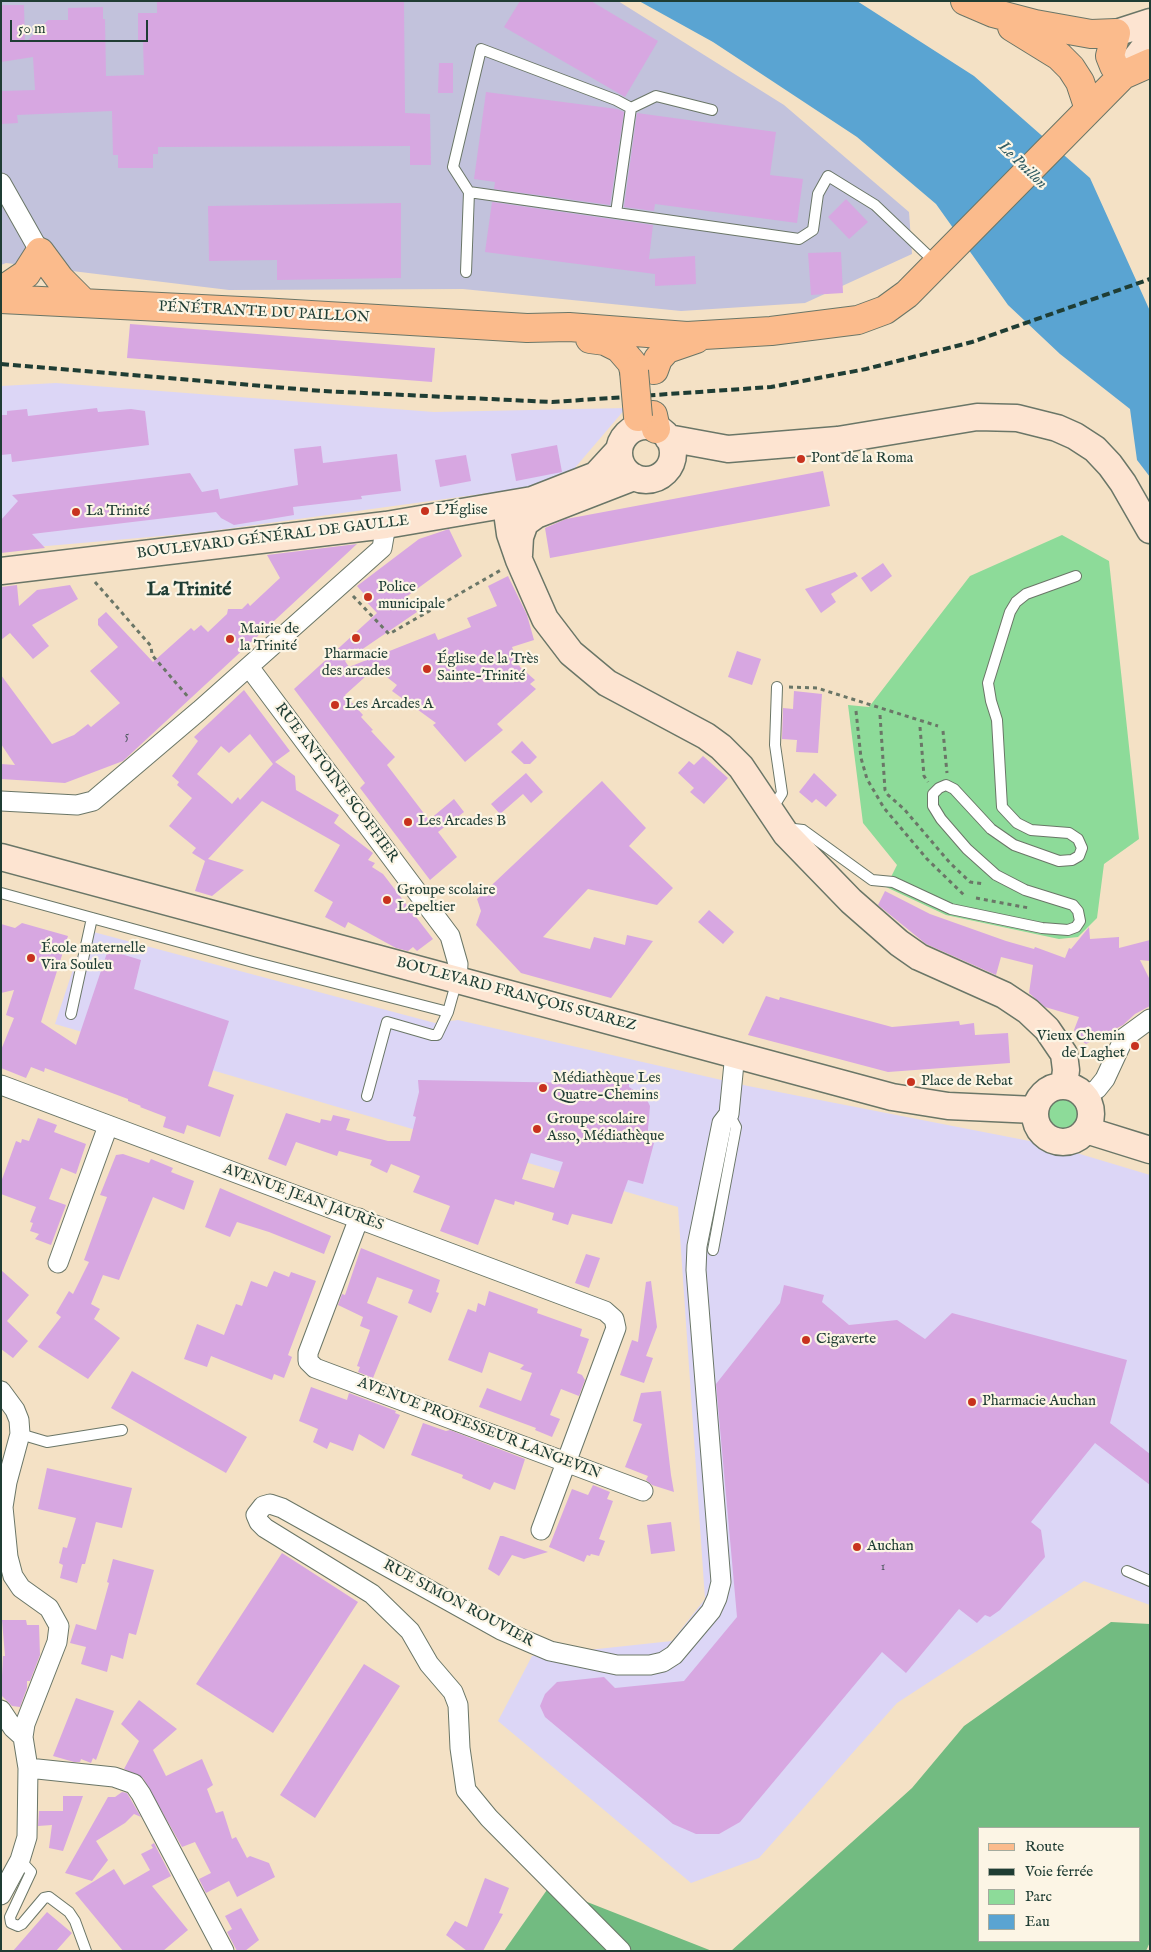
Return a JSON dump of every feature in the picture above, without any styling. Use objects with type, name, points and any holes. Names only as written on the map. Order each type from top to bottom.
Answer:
[{"type":"main road","points":[[965,1],[993,13],[1035,24],[1082,33],[1116,33],[1110,56],[1114,66],[1123,75]]},
{"type":"main road","points":[[993,13],[1059,56],[1076,75],[1089,109]]},
{"type":"main road","points":[[527,328],[569,327],[653,334],[709,336],[839,323],[871,317],[899,301],[942,260],[1123,75],[1150,62]]},
{"type":"main road","points":[[1,291],[26,274],[40,252],[60,279],[84,303]]},
{"type":"main road","name":"PÉNÉTRANTE DU PAILLON","points":[[1,300],[527,328]]},
{"type":"main road","points":[[527,328],[566,337],[612,343],[644,370],[651,425]]},
{"type":"main road","points":[[644,370],[667,349],[709,336]]},
{"type":"street","points":[[1116,33],[1150,22]]},
{"type":"street","points":[[1123,75],[1150,40]]},
{"type":"street","points":[[1,183],[7,204],[40,252]]},
{"type":"street","points":[[728,449],[651,425],[625,436],[619,450],[622,466],[634,477],[649,480],[728,449],[838,440],[977,418],[1017,418],[1056,428],[1075,436],[1095,449],[1110,465],[1123,484],[1150,530]]},
{"type":"street","points":[[651,425],[671,445],[672,460],[664,473]]},
{"type":"street","name":"BOULEVARD GÉNÉRAL DE GAULLE","points":[[1,571],[386,525],[532,500],[596,475],[619,450]]},
{"type":"street","points":[[519,560],[520,537],[525,523],[536,515],[634,477]]},
{"type":"street","points":[[506,505],[510,534],[519,560],[545,619],[571,653],[607,683],[706,736],[721,747],[741,767],[786,834],[851,901],[899,943],[919,957],[1004,995],[1028,1011],[1047,1029],[1064,1054],[1066,1070],[1074,1091],[1090,1112],[1086,1130],[1071,1141],[1053,1140],[1044,1136],[1039,1128],[1036,1110],[1042,1095],[1056,1087],[1074,1091],[1097,1089],[1105,1080],[1124,1038],[1150,1019]]},
{"type":"street","points":[[1,801],[77,805],[93,801],[200,710],[382,548],[386,525]]},
{"type":"street","name":"RUE ANTOINE SCOFFIER","points":[[249,667],[450,936],[458,964],[458,980]]},
{"type":"street","name":"BOULEVARD FRANÇOIS SUAREZ","points":[[1,856],[735,1053],[858,1088],[923,1103],[1036,1110]]},
{"type":"street","name":"RUE SIMON ROUVIER","points":[[621,1951],[490,1818],[466,1790],[460,1748],[458,1705],[453,1692],[428,1664],[410,1631],[372,1594],[265,1528],[259,1522],[256,1515],[263,1506],[270,1504],[282,1508],[501,1630],[550,1651],[617,1665],[650,1665],[663,1662],[674,1655],[711,1611],[721,1582],[696,1270],[705,1248],[722,1123],[729,1114],[735,1053]]},
{"type":"street","name":"AVENUE JEAN JAURÈS","points":[[1,1085],[605,1311],[614,1319],[616,1328],[567,1462]]},
{"type":"street","points":[[58,1263],[108,1126]]},
{"type":"street","points":[[1086,1130],[1150,1150]]},
{"type":"street","name":"AVENUE PROFESSEUR LANGEVIN","points":[[359,1218],[308,1353],[308,1361],[315,1368],[643,1491]]},
{"type":"street","points":[[1,1392],[15,1410],[19,1420],[20,1434],[7,1482],[3,1507],[8,1557],[13,1576],[21,1588],[48,1608],[59,1626],[57,1642],[25,1724],[23,1737],[28,1768],[27,1838],[20,1860],[1,1895]]},
{"type":"street","points":[[541,1530],[567,1462]]},
{"type":"street","points":[[1,1710],[13,1728],[23,1737]]},
{"type":"street","points":[[28,1768],[114,1777],[134,1784],[224,1951]]},
{"type":"lane","points":[[466,272],[468,192],[453,167],[480,48],[616,100],[631,108]]},
{"type":"lane","points":[[631,108],[656,96],[712,110]]},
{"type":"lane","points":[[616,213],[631,108]]},
{"type":"lane","points":[[468,192],[799,239],[813,230],[818,194],[828,176],[875,204],[942,260]]},
{"type":"lane","points":[[786,834],[794,829],[803,830],[872,880],[893,882],[951,909],[1042,928],[1068,930],[1076,927],[1080,921],[1078,911],[1073,905],[1009,882],[996,875],[967,849],[940,819],[933,806],[934,794],[939,788],[946,785],[954,788],[991,829],[1014,845],[1059,861],[1072,860],[1079,856],[1082,848],[1078,839],[1069,833],[1031,830],[1017,823],[1002,807],[997,720],[990,701],[988,683],[1010,612],[1016,602],[1026,594],[1076,576]]},
{"type":"lane","points":[[766,804],[777,801],[782,793],[775,746],[777,687]]},
{"type":"lane","points":[[1,893],[448,1012]]},
{"type":"lane","points":[[71,1014],[92,918]]},
{"type":"lane","points":[[367,1096],[387,1022],[432,1035],[437,1034],[448,1012],[458,980]]},
{"type":"lane","points":[[20,1434],[48,1442],[122,1430]]},
{"type":"lane","points":[[1127,1571],[1150,1581]]},
{"type":"lane","points":[[20,1860],[30,1872],[10,1917],[11,1923],[18,1926],[22,1924],[44,1898],[50,1897],[69,1912],[75,1921],[86,1951]]},
{"type":"path","points":[[341,584],[389,634],[519,560]]},
{"type":"path","points":[[86,561],[93,581],[151,646],[152,655],[200,710]]},
{"type":"path","points":[[777,687],[817,688],[938,726]]},
{"type":"path","points":[[856,711],[860,758],[867,779],[884,808],[927,859],[963,896],[1034,909]]},
{"type":"path","points":[[920,726],[924,776],[934,794]]},
{"type":"path","points":[[943,731],[946,785]]},
{"type":"shaded area","points":[[1,1],[618,1],[784,105],[909,212],[912,254],[805,303],[681,311],[463,289],[229,290],[6,263],[1,265]]},
{"type":"shaded area","points":[[56,383],[434,412],[626,408],[562,483],[196,533],[1,550],[1,386]]},
{"type":"shaded area","points":[[86,930],[435,1023],[458,1020],[748,1086],[1050,1145],[1150,1175],[1150,1605],[1084,1581],[897,1703],[759,1858],[691,1883],[498,1721],[532,1656],[672,1641],[705,1599],[678,1207],[55,1024]]},
{"type":"green space","points":[[1062,535],[1109,561],[1139,839],[1104,864],[1097,918],[1078,937],[1059,939],[946,915],[886,887],[897,865],[863,823],[848,705],[869,707],[970,576]]},
{"type":"green space","points":[[1063,1097],[1070,1098],[1076,1102],[1080,1108],[1080,1122],[1076,1128],[1070,1132],[1063,1133],[1056,1132],[1050,1128],[1046,1122],[1045,1115],[1046,1108],[1050,1102],[1056,1098]]},
{"type":"green space","points":[[1111,1622],[1150,1624],[1150,1942],[1146,1951],[731,1951],[912,1788],[964,1726]]},
{"type":"green space","points":[[549,1887],[712,1951],[504,1951]]},
{"type":"water","name":"Le Paillon","points":[[639,1],[857,1],[974,76],[1090,178],[1150,311],[1150,477],[1137,460],[1130,409],[1060,354],[1008,305],[936,204],[857,137],[713,42]]},
{"type":"building","points":[[157,1],[404,1],[405,113],[430,114],[431,165],[410,165],[410,146],[158,147],[158,154],[153,154],[153,168],[118,168],[118,155],[113,155],[112,111],[17,115],[18,123],[1,124],[1,91],[35,90],[33,57],[1,62],[1,5],[24,5],[25,43],[48,20],[68,20],[68,8],[103,7],[106,76],[144,75],[143,42],[138,42],[138,13],[157,13]]},
{"type":"building","points":[[520,1],[591,1],[658,41],[625,97],[504,27]]},
{"type":"building","points":[[439,63],[453,63],[453,93],[438,93]]},
{"type":"building","points":[[486,92],[617,109],[624,112],[610,205],[494,189],[495,182],[474,179]]},
{"type":"building","points":[[637,113],[776,132],[770,175],[803,179],[797,223],[655,204],[654,211],[624,207]]},
{"type":"building","points":[[846,199],[868,222],[849,239],[828,217]]},
{"type":"building","points":[[492,202],[653,225],[649,259],[695,256],[696,284],[655,286],[655,274],[485,252]]},
{"type":"building","points":[[401,203],[401,278],[277,280],[277,260],[209,261],[208,206]]},
{"type":"building","points":[[841,252],[843,293],[811,295],[808,253]]},
{"type":"building","points":[[130,324],[435,348],[432,382],[127,358]]},
{"type":"building","points":[[97,408],[98,412],[131,409],[145,411],[149,445],[12,462],[11,454],[1,455],[1,415],[7,415],[7,411],[27,409],[28,416]]},
{"type":"building","points":[[557,445],[562,472],[516,481],[511,454]]},
{"type":"building","points":[[321,446],[323,463],[397,454],[401,491],[361,496],[362,499],[293,507],[294,515],[234,525],[221,518],[216,512],[32,534],[45,548],[1,553],[1,520],[18,501],[12,495],[190,473],[202,492],[218,489],[220,499],[298,485],[294,449]]},
{"type":"building","points":[[466,455],[471,481],[440,487],[435,460]]},
{"type":"building","points":[[823,471],[830,506],[550,558],[545,528],[566,519]]},
{"type":"building","points":[[449,529],[462,556],[406,597],[417,612],[345,661],[349,667],[435,633],[438,640],[471,627],[467,618],[497,606],[488,586],[508,576],[527,615],[534,640],[512,647],[520,667],[535,680],[530,684],[536,689],[497,724],[503,730],[465,762],[433,725],[436,723],[392,691],[397,685],[375,668],[345,695],[363,715],[361,717],[373,730],[371,731],[395,757],[387,765],[429,820],[454,799],[464,812],[438,832],[457,857],[430,880],[360,788],[365,783],[294,689],[377,613],[363,598],[364,594],[357,586],[419,539]]},
{"type":"building","points":[[357,544],[123,761],[65,783],[1,779],[1,764],[15,765],[1,744],[1,675],[52,744],[74,735],[88,724],[91,727],[120,703],[90,671],[118,647],[98,625],[98,619],[106,612],[153,662],[191,628],[194,631],[201,625],[208,632],[227,614],[228,609],[242,609],[248,603],[250,606],[280,578],[267,555]]},
{"type":"building","points":[[883,563],[892,576],[871,592],[861,578]]},
{"type":"building","points":[[855,572],[858,576],[831,594],[836,602],[821,613],[805,589]]},
{"type":"building","points":[[17,585],[19,606],[37,590],[70,585],[78,599],[32,625],[49,646],[33,659],[10,633],[1,640],[1,587]]},
{"type":"building","points":[[737,651],[761,659],[752,685],[728,677]]},
{"type":"building","points":[[244,690],[290,751],[275,762],[295,776],[296,790],[339,815],[334,823],[373,853],[368,860],[375,863],[372,867],[383,874],[433,939],[417,951],[413,947],[408,951],[396,948],[348,922],[345,928],[325,917],[333,902],[314,891],[340,845],[262,801],[208,859],[244,870],[212,896],[195,891],[205,861],[192,853],[196,848],[169,826],[192,798],[177,785],[179,782],[172,776],[198,741],[194,737]],"holes":[[[250,734],[273,764],[240,800],[238,797],[232,804],[197,774],[221,746],[229,753]]]},
{"type":"building","points":[[794,691],[822,694],[818,753],[796,752],[797,740],[782,739],[783,708],[793,709]]},
{"type":"building","points":[[522,741],[537,757],[530,764],[524,764],[511,752]]},
{"type":"building","points":[[703,756],[728,778],[704,804],[690,792],[694,788],[678,773],[689,761],[694,765]]},
{"type":"building","points":[[526,773],[543,792],[531,803],[523,794],[500,814],[491,804]]},
{"type":"building","points":[[814,773],[837,795],[826,807],[816,799],[812,803],[799,792]]},
{"type":"building","points":[[602,781],[646,828],[629,846],[673,888],[657,905],[588,889],[543,937],[590,949],[594,937],[625,945],[627,935],[653,941],[611,998],[521,973],[476,925],[481,911],[477,899]]},
{"type":"building","points":[[885,891],[930,914],[1006,941],[1034,949],[1035,947],[1065,958],[1069,948],[1071,949],[1089,927],[1090,939],[1119,937],[1119,948],[1150,940],[1150,961],[1140,960],[1150,980],[1150,1006],[1135,1014],[1123,1025],[1086,1044],[1078,1038],[1074,1030],[1079,1017],[1045,1007],[1029,993],[1033,965],[1001,957],[996,975],[926,944],[878,905]]},
{"type":"building","points":[[709,910],[734,932],[723,944],[698,922]]},
{"type":"building","points":[[22,923],[68,936],[41,1022],[76,1045],[108,950],[141,960],[134,989],[229,1021],[208,1086],[234,1095],[220,1137],[187,1125],[184,1134],[163,1127],[166,1117],[140,1107],[128,1101],[128,1099],[45,1068],[44,1072],[31,1067],[26,1078],[1,1068],[1,1050],[14,1018],[6,1015],[14,990],[1,993],[1,924],[15,928]]},
{"type":"building","points":[[766,996],[779,1000],[780,997],[892,1027],[959,1021],[960,1025],[974,1023],[975,1035],[1008,1033],[1010,1063],[888,1072],[748,1035]]},
{"type":"building","points":[[418,1080],[629,1084],[629,1087],[646,1098],[650,1106],[647,1141],[654,1143],[643,1184],[628,1180],[612,1224],[572,1214],[568,1225],[552,1220],[554,1213],[515,1201],[514,1205],[495,1199],[478,1245],[440,1231],[450,1206],[413,1192],[420,1176],[391,1164],[387,1173],[370,1165],[372,1160],[339,1151],[337,1156],[296,1142],[286,1166],[268,1159],[286,1113],[320,1123],[321,1119],[331,1121],[333,1115],[350,1119],[346,1130],[388,1141],[410,1141],[416,1117],[413,1116],[419,1092]],"holes":[[[531,1153],[563,1162],[554,1188],[522,1179]]]},
{"type":"building","points":[[38,1118],[57,1125],[54,1132],[86,1144],[76,1174],[61,1168],[49,1199],[66,1205],[51,1245],[35,1239],[39,1234],[30,1231],[33,1223],[30,1222],[36,1207],[1,1194],[1,1182],[16,1141],[21,1143],[22,1139],[29,1141]]},
{"type":"building","points":[[123,1154],[149,1163],[151,1159],[173,1168],[171,1172],[194,1181],[184,1210],[153,1197],[119,1280],[103,1275],[91,1304],[100,1309],[94,1319],[120,1338],[88,1379],[38,1347],[61,1317],[56,1313],[69,1291],[73,1294],[89,1262],[84,1260],[107,1197],[100,1195],[116,1155]]},
{"type":"building","points":[[220,1188],[331,1236],[324,1254],[269,1232],[237,1222],[230,1237],[205,1227]]},
{"type":"building","points":[[361,1248],[440,1280],[436,1292],[439,1293],[431,1313],[408,1303],[413,1290],[377,1277],[367,1303],[398,1316],[373,1378],[358,1372],[360,1367],[357,1366],[370,1330],[360,1326],[363,1317],[338,1305],[342,1294],[345,1295]]},
{"type":"building","points":[[586,1254],[600,1258],[589,1288],[575,1283]]},
{"type":"building","points":[[1,1270],[29,1295],[7,1321],[28,1341],[13,1358],[1,1349]]},
{"type":"building","points":[[274,1271],[289,1277],[291,1272],[316,1281],[288,1355],[292,1357],[284,1378],[274,1374],[272,1380],[211,1356],[207,1367],[184,1359],[197,1324],[224,1335],[236,1304],[242,1306],[251,1281],[267,1287]]},
{"type":"building","points":[[651,1281],[657,1327],[646,1356],[653,1358],[644,1383],[620,1375],[632,1340],[638,1342],[646,1282]]},
{"type":"building","points":[[784,1285],[824,1295],[822,1302],[849,1325],[897,1320],[925,1339],[952,1313],[1127,1360],[1110,1423],[1150,1454],[1150,1485],[1095,1443],[1031,1522],[1041,1530],[1045,1557],[1000,1610],[990,1617],[985,1615],[977,1623],[959,1609],[906,1673],[882,1652],[740,1822],[719,1834],[696,1834],[673,1824],[545,1717],[540,1706],[545,1694],[557,1682],[604,1677],[615,1688],[684,1681],[737,1617],[716,1384],[780,1303]]},
{"type":"building","points":[[489,1291],[538,1309],[537,1313],[582,1329],[580,1336],[589,1339],[577,1373],[582,1375],[585,1380],[579,1396],[561,1389],[550,1415],[560,1419],[552,1437],[535,1430],[536,1428],[479,1407],[487,1388],[521,1401],[532,1373],[520,1369],[524,1365],[489,1352],[482,1373],[448,1360],[468,1309],[476,1312],[478,1303],[485,1306]]},
{"type":"building","points":[[132,1371],[247,1437],[226,1473],[111,1408]]},
{"type":"building","points":[[311,1387],[347,1400],[349,1393],[396,1411],[395,1413],[400,1415],[384,1449],[359,1434],[353,1451],[330,1442],[327,1449],[313,1442],[318,1429],[299,1421]]},
{"type":"building","points":[[661,1391],[674,1492],[652,1485],[646,1480],[648,1476],[625,1467],[642,1424],[633,1421],[641,1393]]},
{"type":"building","points":[[423,1423],[446,1431],[450,1430],[525,1459],[515,1490],[494,1482],[490,1490],[462,1478],[463,1475],[411,1455]]},
{"type":"building","points":[[47,1468],[132,1488],[122,1528],[96,1522],[85,1564],[82,1564],[77,1583],[60,1578],[63,1565],[59,1563],[63,1547],[67,1548],[76,1518],[38,1509]]},
{"type":"building","points":[[593,1485],[610,1492],[607,1499],[613,1501],[599,1539],[605,1541],[599,1556],[587,1555],[584,1562],[549,1547],[572,1489],[588,1495]]},
{"type":"building","points":[[671,1522],[675,1551],[651,1554],[647,1525]]},
{"type":"building","points":[[500,1536],[548,1552],[524,1559],[512,1555],[499,1576],[488,1569]]},
{"type":"building","points":[[282,1553],[358,1602],[273,1733],[196,1684]]},
{"type":"building","points":[[113,1559],[154,1570],[136,1635],[129,1633],[123,1659],[111,1655],[107,1672],[81,1664],[86,1647],[70,1643],[76,1624],[96,1630],[109,1583],[107,1582]]},
{"type":"building","points":[[2,1620],[26,1620],[27,1625],[39,1625],[40,1655],[30,1681],[27,1681],[27,1688],[20,1707],[12,1706],[1,1695],[3,1656],[5,1656]]},
{"type":"building","points":[[364,1664],[400,1686],[315,1818],[280,1795]]},
{"type":"building","points":[[76,1698],[114,1711],[96,1760],[93,1758],[91,1763],[81,1759],[80,1762],[74,1762],[53,1756]]},
{"type":"building","points":[[139,1700],[177,1729],[153,1750],[166,1776],[202,1759],[213,1785],[207,1789],[216,1813],[223,1811],[232,1839],[236,1837],[247,1858],[250,1856],[269,1863],[275,1877],[237,1897],[229,1881],[206,1893],[199,1879],[211,1873],[195,1842],[182,1847],[143,1778],[124,1769],[139,1741],[121,1724]]},
{"type":"building","points":[[122,1792],[127,1793],[141,1817],[134,1814],[125,1823],[96,1841],[108,1860],[92,1881],[65,1873],[108,1797],[115,1797]]},
{"type":"building","points":[[63,1796],[83,1796],[63,1851],[49,1848],[52,1825],[38,1826],[39,1811],[63,1811]]},
{"type":"building","points":[[154,1843],[171,1876],[152,1886],[188,1930],[163,1951],[123,1951],[75,1893],[114,1869],[124,1885],[150,1870],[141,1854],[153,1848],[151,1845]]},
{"type":"building","points":[[485,1878],[509,1888],[499,1913],[503,1914],[483,1951],[467,1951],[446,1935],[455,1921],[467,1927]]},
{"type":"building","points":[[241,1908],[259,1940],[245,1951],[237,1951],[227,1932],[232,1929],[225,1916]]},
{"type":"building","points":[[47,1912],[72,1933],[56,1951],[13,1951]]},
{"type":"railway","points":[[1,364],[322,391],[552,402],[771,387],[866,369],[972,342],[1150,279]]},
{"type":"place","name":"Pont de la Roma","points":[[801,459]]},
{"type":"place","name":"L'Église","points":[[425,511]]},
{"type":"place","name":"La Trinité","points":[[76,512]]},
{"type":"place","name":"Police municipale","points":[[368,597]]},
{"type":"place","name":"Pharmacie des arcades","points":[[356,638]]},
{"type":"place","name":"Mairie de la Trinité","points":[[230,639]]},
{"type":"place","name":"Église de la Très Sainte-Trinité","points":[[427,669]]},
{"type":"place","name":"Les Arcades A","points":[[335,705]]},
{"type":"place","name":"Les Arcades B","points":[[408,822]]},
{"type":"place","name":"Groupe scolaire Lepeltier","points":[[387,900]]},
{"type":"place","name":"École maternelle Vira Souleu","points":[[31,958]]},
{"type":"place","name":"Vieux Chemin de Laghet","points":[[1135,1046]]},
{"type":"place","name":"Place de Rebat","points":[[911,1082]]},
{"type":"place","name":"Médiathèque Les Quatre-Chemins","points":[[543,1088]]},
{"type":"place","name":"Groupe scolaire Asso, Médiathèque","points":[[537,1129]]},
{"type":"place","name":"Cigaverte","points":[[806,1340]]},
{"type":"place","name":"Pharmacie Auchan","points":[[972,1402]]},
{"type":"place","name":"Auchan","points":[[857,1547]]},
{"type":"district","name":"La Trinité","points":[[189,591]]}]
